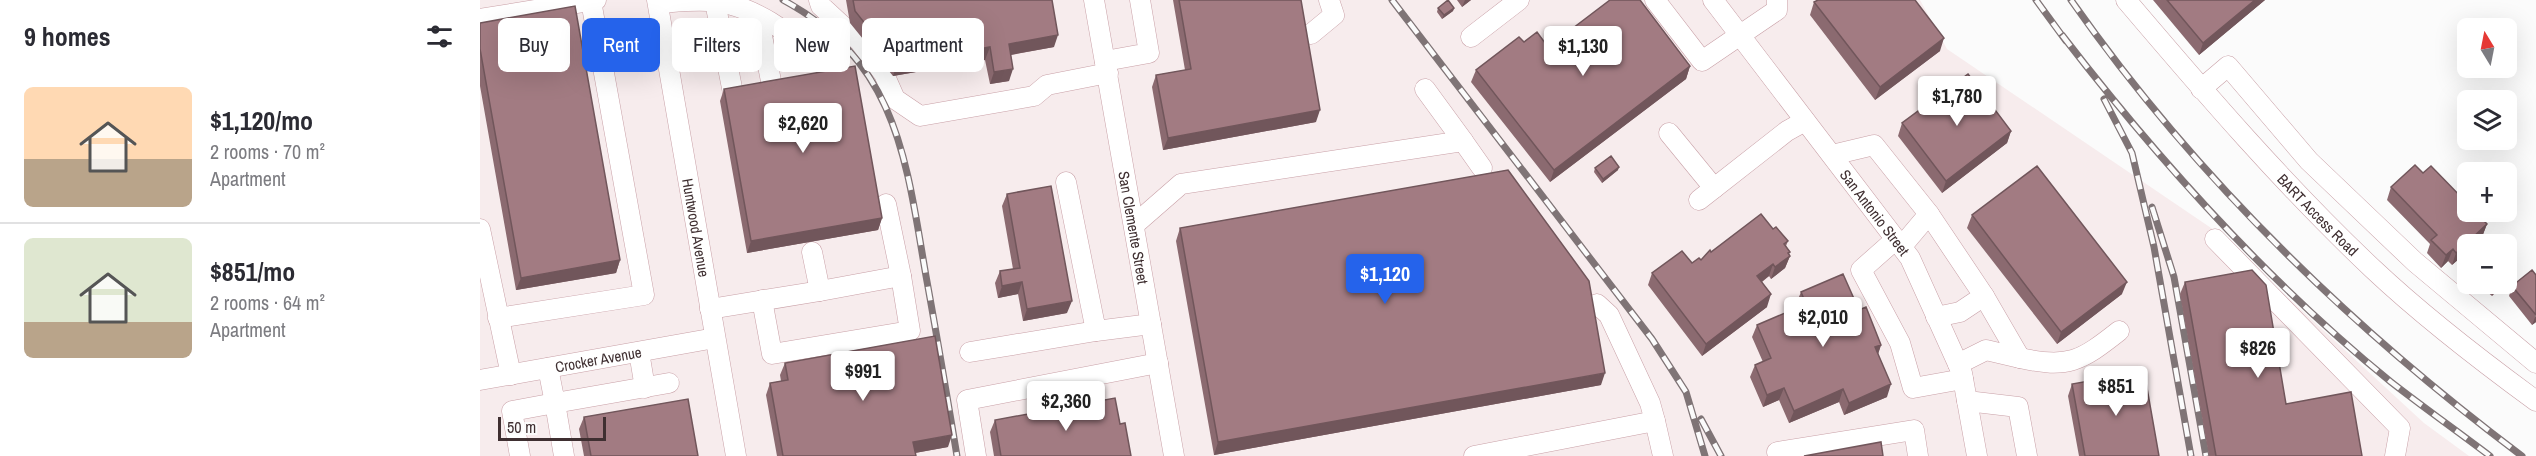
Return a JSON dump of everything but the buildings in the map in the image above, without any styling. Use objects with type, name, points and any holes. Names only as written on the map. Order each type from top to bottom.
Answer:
[{"type":"street","points":[[480,19],[593,0],[644,295],[498,318]]},
{"type":"street","points":[[819,0],[821,6],[860,42],[884,74],[895,99],[920,116],[1034,96],[1047,85],[1149,53],[1140,0]]},
{"type":"street","name":"San Clemente Street","points":[[1094,0],[1174,456]]},
{"type":"street","points":[[1311,34],[1335,15],[1329,0]]},
{"type":"street","points":[[1471,38],[1519,0]]},
{"type":"street","points":[[1655,0],[1702,62],[1739,34],[1777,10],[1777,0]]},
{"type":"street","name":"San Antonio Street","points":[[1713,0],[1910,258],[1960,371],[1977,456]]},
{"type":"street","name":"BART Access Road","points":[[2126,0],[2201,89],[2275,171],[2375,271],[2536,402]]},
{"type":"street","points":[[657,2],[715,2],[742,7],[774,26]]},
{"type":"street","name":"Huntwood Avenue","points":[[657,2],[736,456]]},
{"type":"street","points":[[715,2],[733,93]]},
{"type":"street","points":[[758,16],[771,81]]},
{"type":"street","points":[[2201,89],[2228,66],[2309,161],[2399,247],[2530,358],[2508,380]]},
{"type":"street","points":[[1425,89],[1482,168]]},
{"type":"street","points":[[1669,133],[1707,194],[1787,132],[1805,121]]},
{"type":"street","points":[[1134,225],[1181,184],[1463,141]]},
{"type":"street","points":[[1832,155],[1874,145],[1929,214],[1984,296],[2020,358]]},
{"type":"street","points":[[1066,182],[1096,331]]},
{"type":"street","points":[[762,300],[772,354],[910,331],[886,204]]},
{"type":"street","points":[[1929,214],[1899,243],[1861,270],[1900,343],[1913,388],[1960,371],[1986,350],[2045,364],[2065,364],[2095,350],[2119,331]]},
{"type":"street","points":[[480,229],[511,375]]},
{"type":"street","points":[[2215,239],[2400,428],[2395,456]]},
{"type":"street","points":[[2375,271],[2399,247]]},
{"type":"street","points":[[812,252],[820,291]]},
{"type":"street","points":[[2224,275],[2246,271]]},
{"type":"street","points":[[710,309],[901,276]]},
{"type":"street","points":[[1936,316],[1960,312],[1984,296]]},
{"type":"street","points":[[1597,304],[1609,315],[1650,403],[1663,456]]},
{"type":"street","points":[[970,352],[1151,324]]},
{"type":"street","name":"Crocker Avenue","points":[[480,380],[715,338]]},
{"type":"street","points":[[639,352],[645,387]]},
{"type":"street","points":[[976,456],[967,400],[1158,363]]},
{"type":"street","points":[[548,368],[564,456]]},
{"type":"street","points":[[520,456],[512,411],[669,383]]},
{"type":"street","points":[[1967,401],[2018,406],[2027,456]]},
{"type":"street","points":[[1474,456],[1655,421]]},
{"type":"street","points":[[1777,452],[1914,430],[1918,456]]},
{"type":"shaded area","points":[[480,0],[1920,0],[1947,49],[2217,232],[2424,423],[2469,456],[480,456]]},
{"type":"railway","points":[[783,0],[821,25],[851,53],[874,84],[890,118],[902,154],[911,193],[957,456]]},
{"type":"railway","points":[[1392,0],[1652,339],[1686,392],[1705,456]]},
{"type":"railway","points":[[2036,0],[2066,41]]},
{"type":"railway","points":[[2071,0],[2169,128],[2278,246],[2396,355],[2522,456]]},
{"type":"railway","points":[[2062,35],[2176,174],[2258,261],[2301,303],[2391,382],[2490,456]]},
{"type":"railway","points":[[2104,99],[2132,153],[2154,247],[2191,456]]},
{"type":"railway","points":[[2152,207],[2174,277],[2206,456]]},
{"type":"railway","points":[[1701,419],[1721,456]]}]
